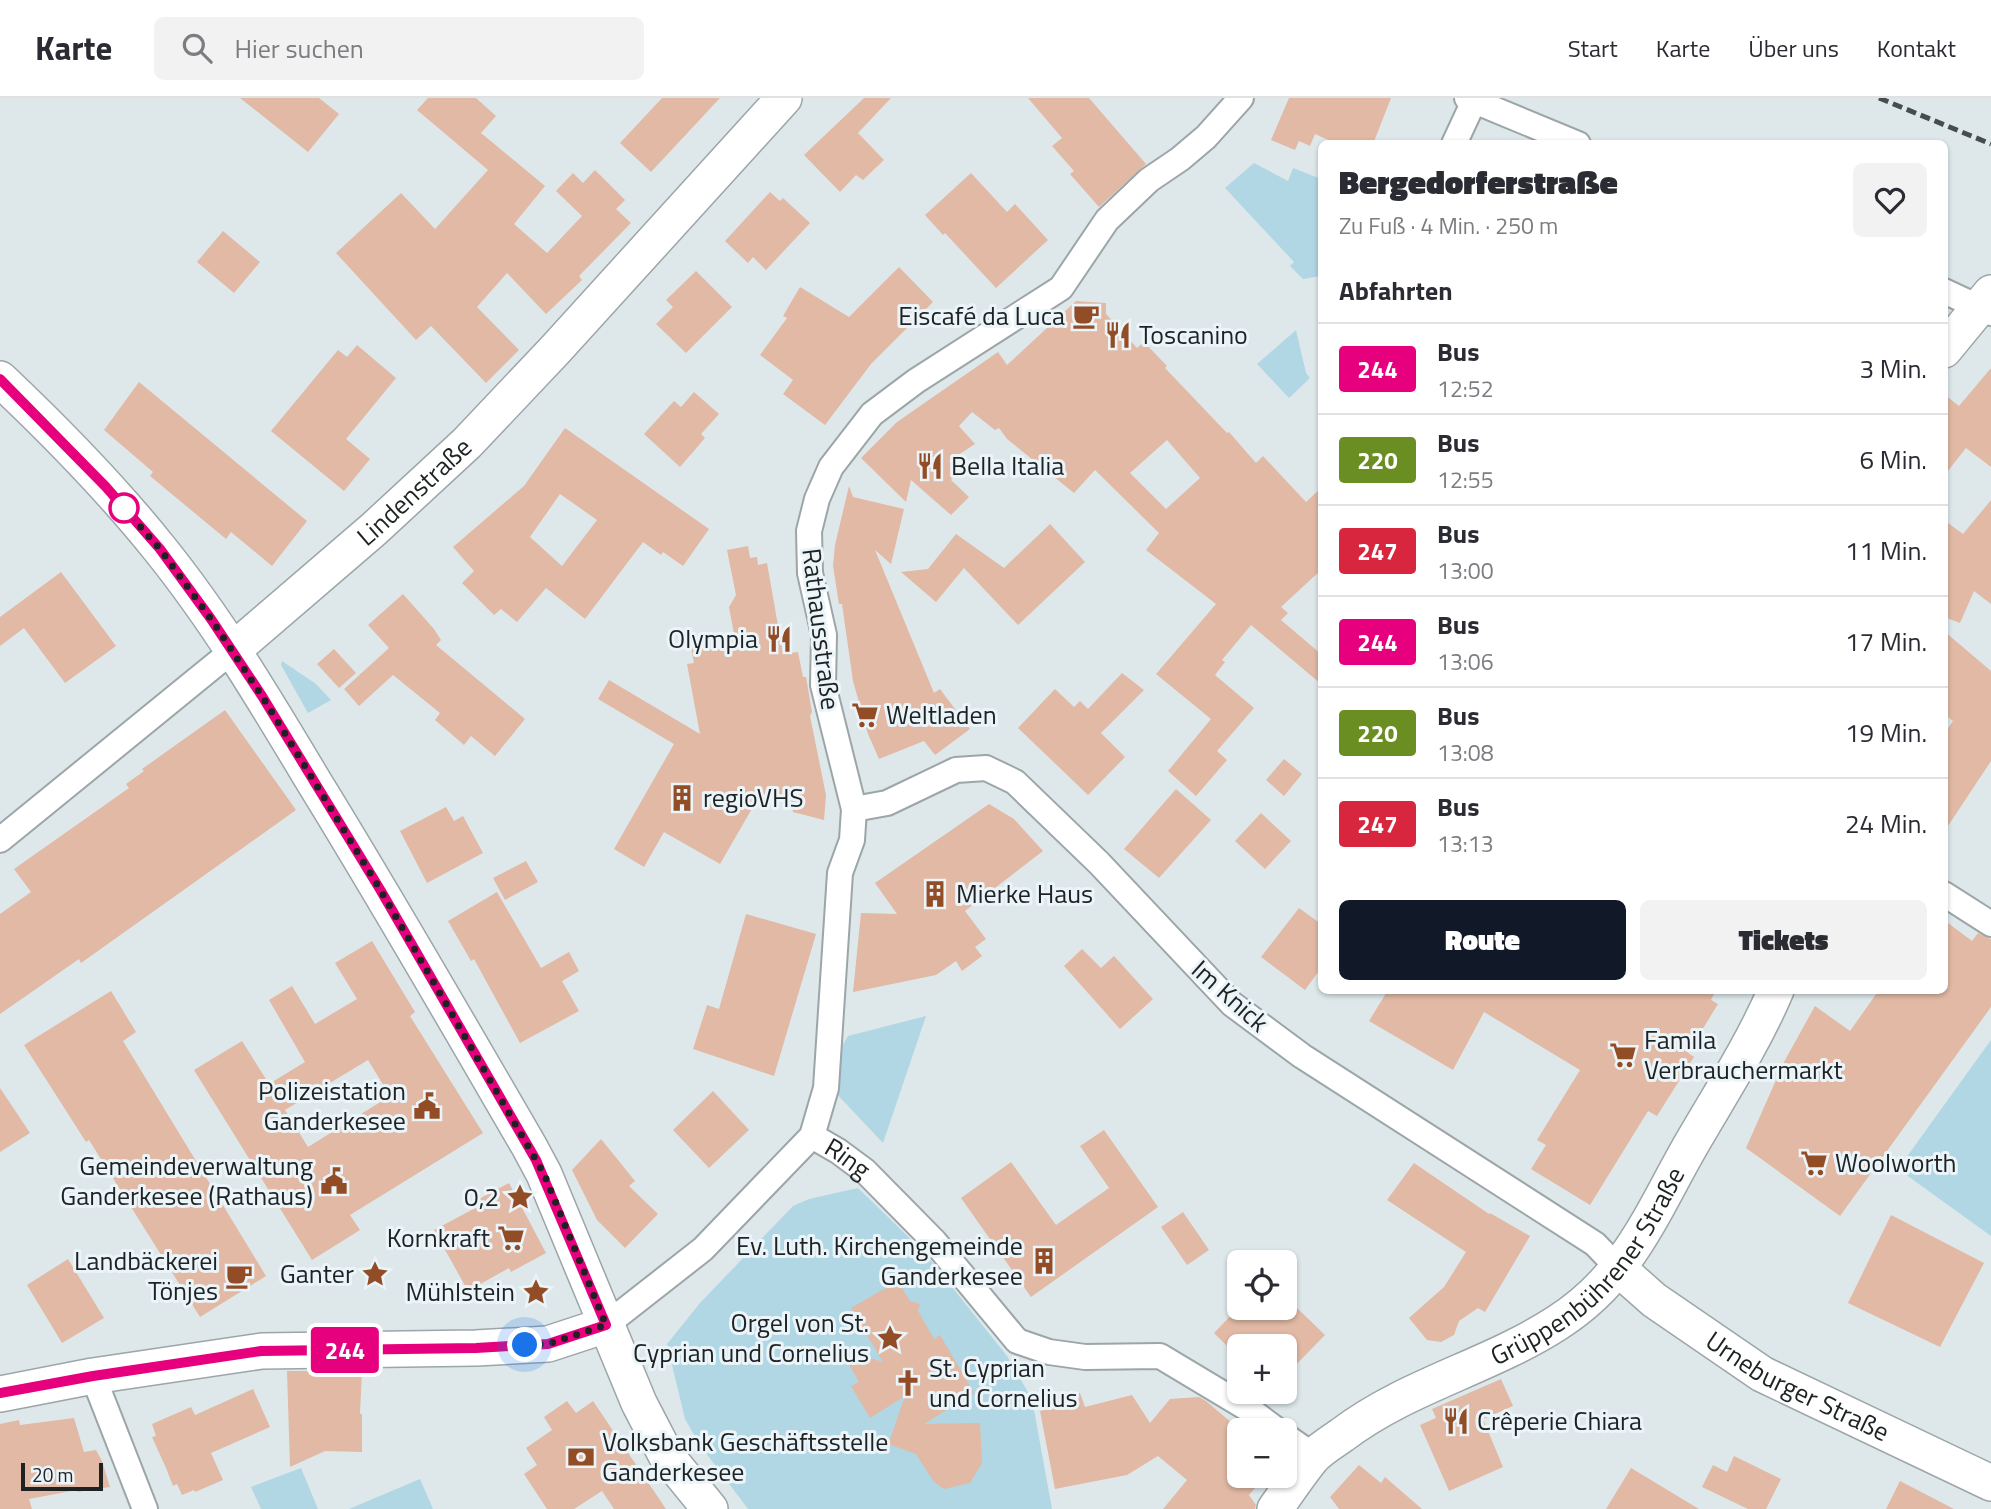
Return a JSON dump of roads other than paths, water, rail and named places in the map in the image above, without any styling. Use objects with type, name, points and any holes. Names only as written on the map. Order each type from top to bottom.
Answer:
[{"type":"street","name":"Lindenstraße","points":[[0,840],[232,651],[374,529],[467,443],[784,98]]},
{"type":"street","name":"Rathausstraße","points":[[812,1136],[826,1088],[840,873],[852,840],[854,809],[824,685],[824,635],[810,573],[809,531],[817,499],[831,467],[872,414],[916,381],[1060,288],[1107,220],[1149,180],[1206,137],[1241,98]]},
{"type":"street","points":[[1455,140],[1470,99],[1568,140]]},
{"type":"street","points":[[1948,292],[1987,305],[1948,346]]},
{"type":"street","points":[[0,379],[106,487],[160,549],[232,651],[381,891],[529,1146],[544,1174],[639,1403],[666,1455],[710,1509]]},
{"type":"street","name":"Im Knick","points":[[854,809],[887,803],[956,769],[986,768],[1015,782],[1099,863],[1231,1004],[1311,1062],[1595,1244],[1619,1269]]},
{"type":"street","points":[[1948,897],[1991,924]]},
{"type":"street","name":"Grüppenbührener Straße","points":[[1314,1456],[1369,1414],[1519,1345],[1557,1323],[1595,1293],[1619,1269],[1650,1223],[1685,1154],[1762,1022],[1774,994]]},
{"type":"street","name":"Ring","points":[[606,1325],[703,1249],[812,1136],[865,1171],[934,1241],[1017,1341],[1049,1352],[1085,1357],[1160,1356],[1261,1418]]},
{"type":"street","name":"Urneburger Straße","points":[[1619,1269],[1654,1300],[1762,1374],[1991,1483]]},
{"type":"street","points":[[0,1394],[93,1376],[261,1351],[476,1348],[548,1344],[606,1325]]},
{"type":"street","points":[[93,1376],[145,1509]]},
{"type":"street","points":[[1275,1509],[1314,1456],[1297,1444]]},
{"type":"railway","points":[[1879,98],[1991,144]]},
{"type":"place","name":"Eiscafé da Luca","points":[[1086,316]]},
{"type":"place","name":"Toscanino","points":[[1118,335]]},
{"type":"place","name":"Bella Italia","points":[[930,466]]},
{"type":"place","name":"Olympia","points":[[779,639]]},
{"type":"place","name":"Weltladen","points":[[865,715]]},
{"type":"place","name":"regioVHS","points":[[682,798]]},
{"type":"place","name":"Mierke Haus","points":[[935,894]]},
{"type":"place","name":"Famila Verbrauchermarkt","points":[[1623,1055]]},
{"type":"place","name":"Polizeistation Ganderkesee","points":[[427,1106]]},
{"type":"place","name":"Woolworth","points":[[1814,1163]]},
{"type":"place","name":"Gemeindeverwaltung Ganderkesee (Rathaus)","points":[[334,1181]]},
{"type":"place","name":"0,2","points":[[520,1197]]},
{"type":"place","name":"Kornkraft","points":[[511,1238]]},
{"type":"place","name":"Ev. Luth. Kirchengemeinde Ganderkesee","points":[[1044,1261]]},
{"type":"place","name":"Ganter","points":[[375,1274]]},
{"type":"place","name":"Landbäckerei Tönjes","points":[[239,1276]]},
{"type":"place","name":"Mühlstein","points":[[536,1292]]},
{"type":"place","name":"Orgel von St. Cyprian und Cornelius","points":[[890,1338]]},
{"type":"place","name":"St. Cyprian und Cornelius","points":[[908,1383]]},
{"type":"place","name":"Crêperie Chiara","points":[[1456,1421]]},
{"type":"place","name":"Volksbank Geschäftsstelle Ganderkesee","points":[[581,1457]]}]
